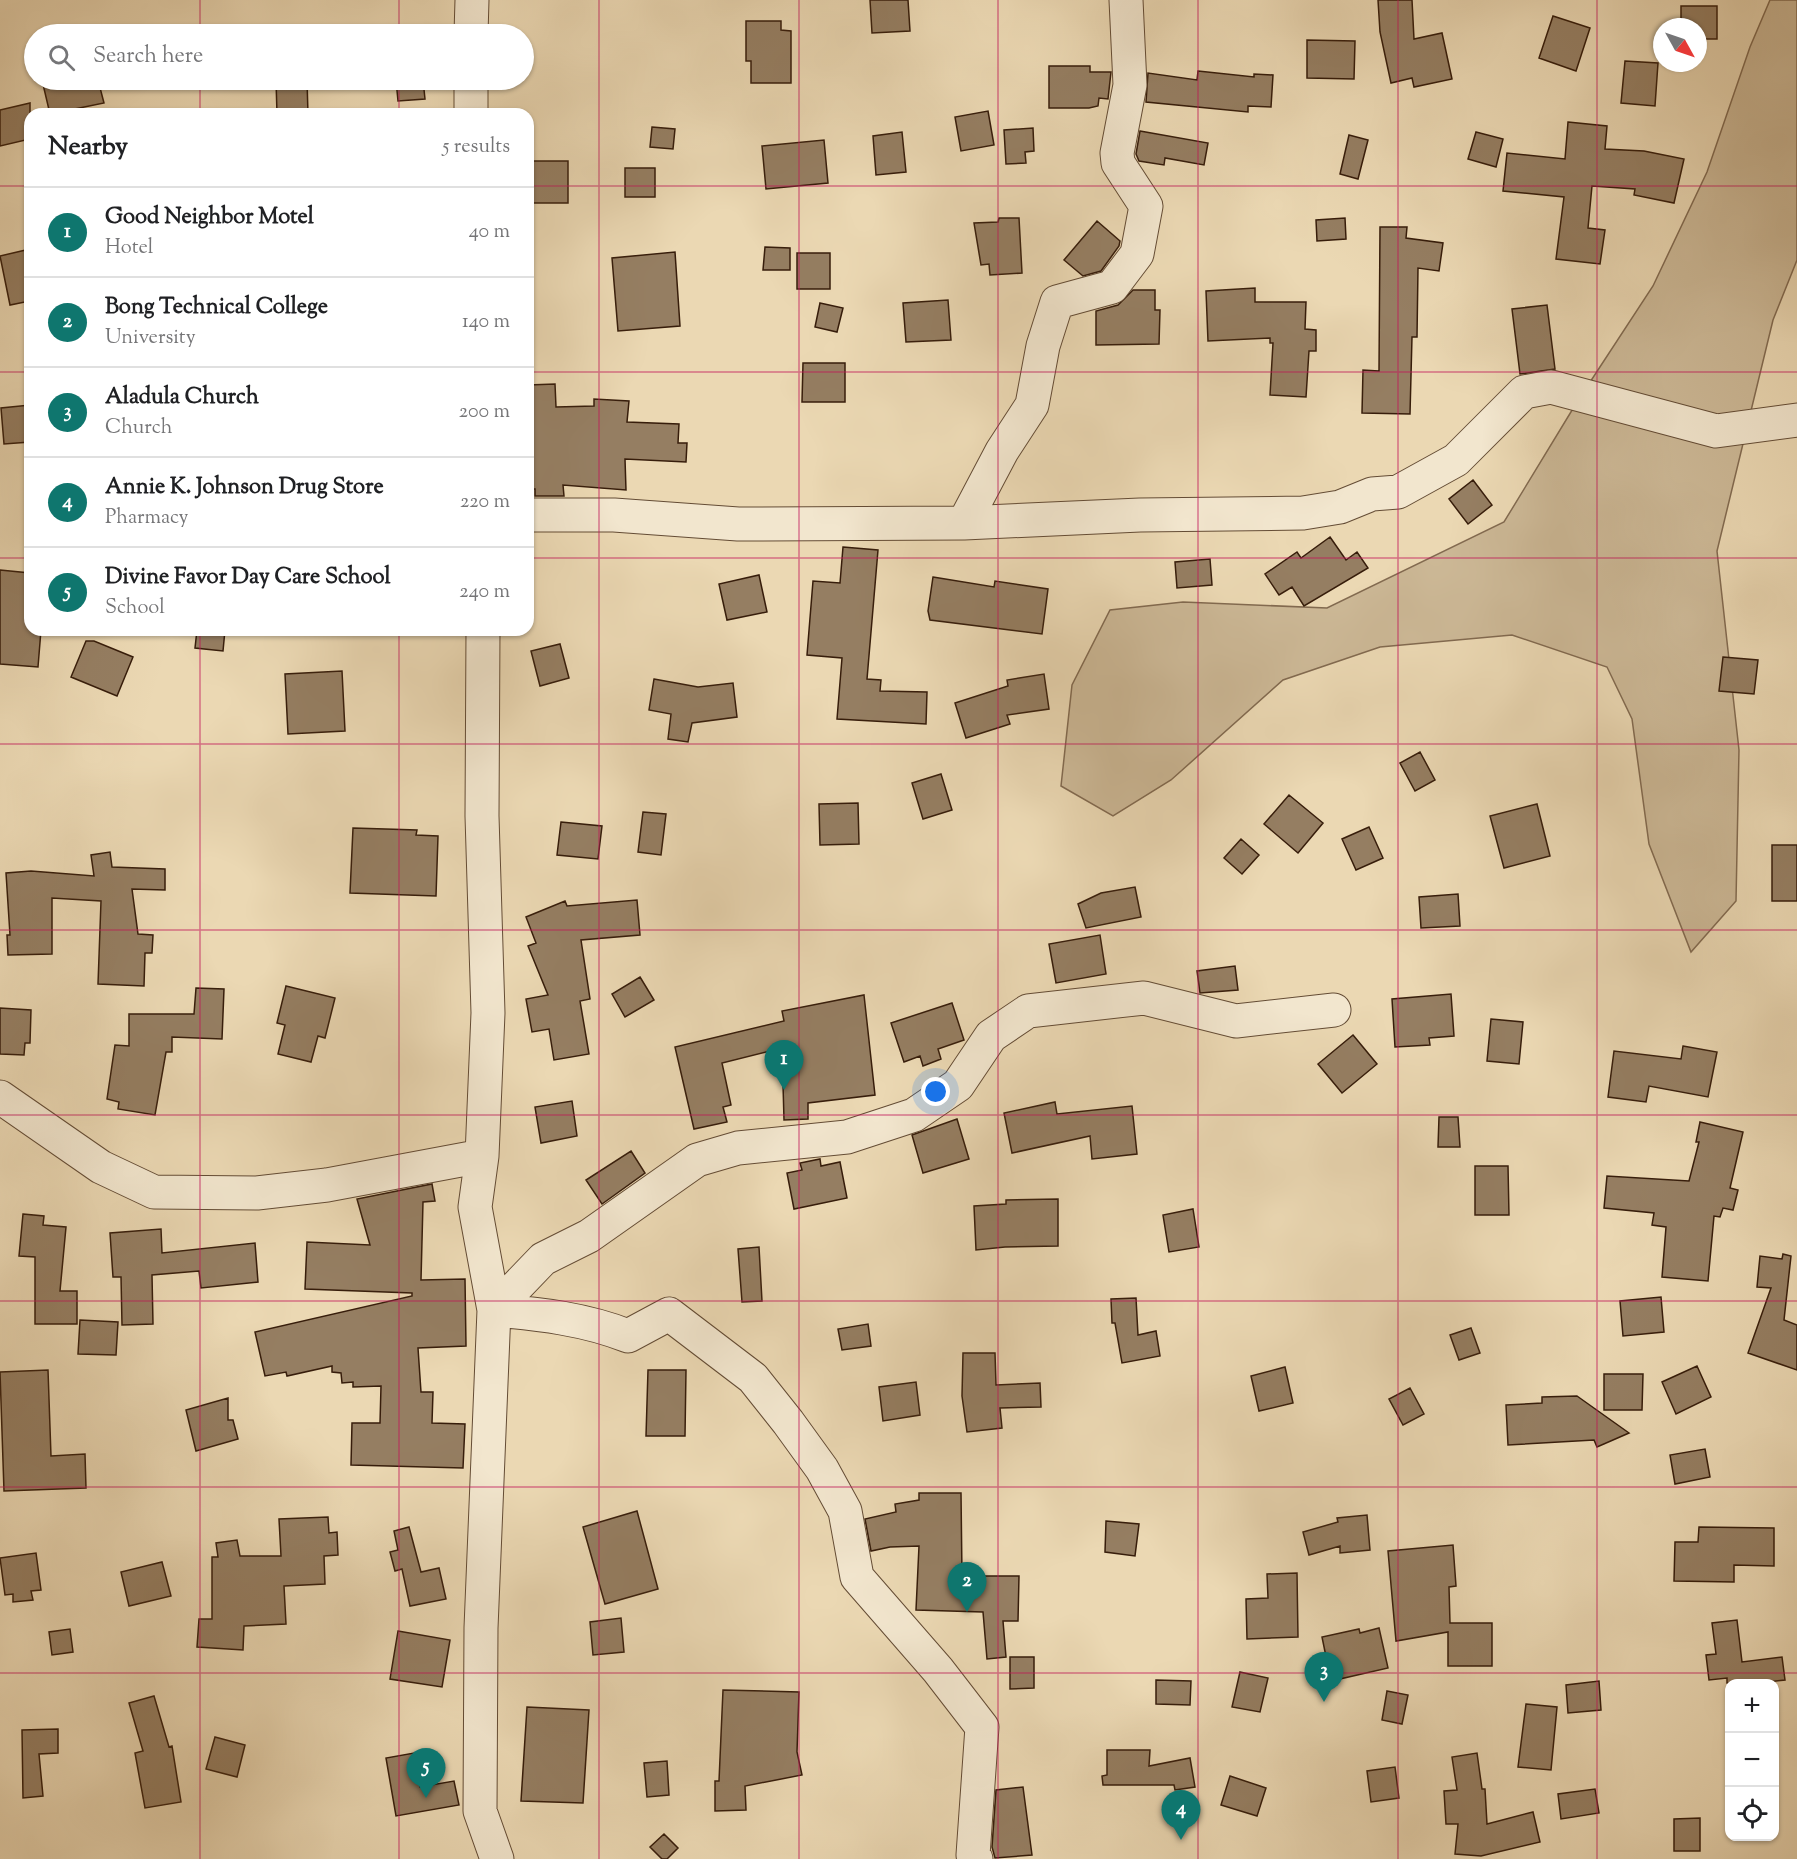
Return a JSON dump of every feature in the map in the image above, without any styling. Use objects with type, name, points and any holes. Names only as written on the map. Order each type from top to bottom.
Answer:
[{"type":"street","points":[[471,24],[472,0]]},
{"type":"street","points":[[964,524],[1002,451],[1032,405],[1043,346],[1057,302],[1112,287],[1137,254],[1146,206],[1118,163],[1116,153],[1130,86],[1126,0]]},
{"type":"street","points":[[471,90],[471,108]]},
{"type":"street","points":[[534,515],[614,515],[738,524],[964,524],[1140,515],[1303,513],[1340,507],[1372,494],[1398,492],[1456,460],[1524,392],[1551,387],[1716,431],[1797,420]]},
{"type":"street","points":[[483,636],[482,816],[488,1013],[482,1156],[475,1207],[494,1310],[481,1617],[480,1811],[497,1859]]},
{"type":"street","points":[[494,1310],[543,1259],[589,1236],[697,1160],[738,1148],[848,1137],[914,1115],[958,1085],[991,1036],[1028,1011],[1144,998],[1236,1021],[1334,1010]]},
{"type":"street","points":[[0,1096],[101,1167],[154,1192],[257,1193],[327,1185],[482,1156]]},
{"type":"street","points":[[494,1310],[553,1316],[602,1326],[628,1336],[669,1314],[753,1378],[822,1469],[845,1511],[856,1577],[938,1670],[982,1727],[973,1855],[976,1859]]},
{"type":"shaded area","points":[[1770,0],[1797,0],[1797,260],[1773,320],[1717,551],[1739,750],[1736,901],[1691,952],[1649,844],[1632,719],[1607,667],[1512,635],[1380,647],[1283,680],[1171,780],[1113,816],[1061,786],[1072,685],[1110,610],[1183,602],[1327,608],[1504,522],[1577,402],[1653,286],[1707,172],[1750,47]]},
{"type":"building","points":[[870,0],[908,0],[910,31],[872,33]]},
{"type":"building","points":[[1378,0],[1412,0],[1414,39],[1442,33],[1452,79],[1414,87],[1412,78],[1391,83],[1380,32]]},
{"type":"building","points":[[1681,6],[1717,6],[1717,39],[1707,39],[1707,18],[1681,18]]},
{"type":"building","points":[[1553,16],[1590,28],[1576,71],[1539,58]]},
{"type":"building","points":[[746,21],[781,21],[781,30],[791,31],[791,83],[751,83],[751,61],[746,61]]},
{"type":"building","points":[[1307,40],[1355,41],[1354,79],[1307,78]]},
{"type":"building","points":[[1625,61],[1653,63],[1653,72],[1657,72],[1655,106],[1621,103]]},
{"type":"building","points":[[1049,66],[1090,66],[1090,72],[1111,72],[1108,99],[1099,98],[1098,106],[1089,108],[1049,108]]},
{"type":"building","points":[[1198,71],[1254,77],[1254,74],[1273,75],[1271,107],[1248,106],[1248,112],[1146,102],[1148,73],[1197,80]]},
{"type":"building","points":[[44,90],[101,90],[104,103],[79,108],[49,108]]},
{"type":"building","points":[[276,90],[307,90],[308,108],[277,108]]},
{"type":"building","points":[[397,90],[424,90],[425,99],[398,101]]},
{"type":"building","points":[[30,103],[30,108],[24,108],[24,140],[0,146],[0,110]]},
{"type":"building","points":[[988,111],[994,145],[961,151],[955,117]]},
{"type":"building","points":[[1568,122],[1607,126],[1605,149],[1644,151],[1684,159],[1674,203],[1634,195],[1635,189],[1592,186],[1588,228],[1605,230],[1600,264],[1556,259],[1564,197],[1503,191],[1507,153],[1565,159]]},
{"type":"building","points":[[652,127],[675,129],[673,149],[650,147]]},
{"type":"building","points":[[1033,128],[1034,151],[1025,152],[1026,163],[1006,164],[1004,130]]},
{"type":"building","points":[[1140,131],[1208,143],[1204,165],[1165,158],[1164,165],[1139,161],[1136,154]]},
{"type":"building","points":[[902,132],[906,172],[876,175],[873,136]]},
{"type":"building","points":[[1476,132],[1503,139],[1496,167],[1468,159]]},
{"type":"building","points":[[1349,135],[1368,140],[1358,179],[1340,174]]},
{"type":"building","points":[[824,140],[828,183],[766,189],[762,146]]},
{"type":"building","points":[[534,161],[568,161],[568,203],[534,203]]},
{"type":"building","points":[[625,168],[655,168],[655,197],[625,197]]},
{"type":"building","points":[[999,218],[1019,218],[1022,273],[990,275],[989,264],[981,265],[974,223],[998,222]]},
{"type":"building","points":[[1345,218],[1346,239],[1317,241],[1316,220]]},
{"type":"building","points":[[1097,221],[1120,241],[1119,246],[1101,271],[1083,276],[1064,260]]},
{"type":"building","points":[[1380,227],[1407,227],[1406,238],[1443,243],[1439,271],[1418,268],[1417,337],[1412,337],[1410,414],[1362,413],[1363,370],[1379,371]]},
{"type":"building","points":[[765,247],[790,248],[790,270],[763,270]]},
{"type":"building","points":[[24,250],[24,302],[10,305],[0,256]]},
{"type":"building","points":[[675,252],[680,326],[618,331],[612,258]]},
{"type":"building","points":[[797,253],[830,253],[830,289],[797,289]]},
{"type":"building","points":[[1255,288],[1255,302],[1306,302],[1305,329],[1316,330],[1316,351],[1309,351],[1306,397],[1270,395],[1273,343],[1270,343],[1270,338],[1208,341],[1206,291]]},
{"type":"building","points":[[1133,290],[1155,290],[1155,310],[1160,310],[1159,344],[1096,345],[1096,311],[1118,305]]},
{"type":"building","points":[[948,300],[951,340],[906,342],[903,303]]},
{"type":"building","points":[[820,303],[843,308],[837,332],[815,327]]},
{"type":"building","points":[[1547,305],[1555,369],[1520,374],[1512,309]]},
{"type":"building","points":[[803,363],[845,363],[845,402],[802,402]]},
{"type":"building","points":[[555,384],[556,407],[594,406],[594,399],[629,401],[627,422],[679,424],[678,443],[687,443],[686,462],[625,459],[626,490],[563,485],[564,496],[535,496],[534,385]]},
{"type":"building","points":[[24,406],[24,442],[4,444],[1,408]]},
{"type":"building","points":[[1473,480],[1492,505],[1468,524],[1449,499]]},
{"type":"building","points":[[1330,537],[1346,560],[1357,552],[1368,568],[1304,606],[1292,587],[1279,595],[1265,574],[1297,552],[1301,558]]},
{"type":"building","points":[[843,547],[878,550],[867,679],[881,680],[880,691],[927,692],[926,724],[837,719],[842,658],[807,655],[813,581],[840,583]]},
{"type":"building","points":[[1210,559],[1212,585],[1177,588],[1175,562]]},
{"type":"building","points":[[0,570],[24,572],[24,636],[41,636],[38,667],[0,664]]},
{"type":"building","points":[[759,575],[767,612],[727,620],[719,584]]},
{"type":"building","points":[[933,577],[994,587],[995,581],[1048,589],[1042,634],[930,620],[928,611]]},
{"type":"building","points":[[196,636],[224,636],[223,651],[195,648]]},
{"type":"building","points":[[86,641],[94,641],[133,657],[117,696],[71,677]]},
{"type":"building","points":[[560,644],[569,678],[540,686],[531,651]]},
{"type":"building","points":[[1723,657],[1758,660],[1754,694],[1719,691]]},
{"type":"building","points":[[342,671],[345,731],[288,734],[285,674]]},
{"type":"building","points":[[1044,674],[1049,709],[1007,715],[1010,724],[966,738],[955,703],[1008,686],[1007,680]]},
{"type":"building","points":[[654,679],[698,687],[733,683],[737,717],[692,723],[688,742],[668,739],[671,714],[649,710]]},
{"type":"building","points":[[1420,752],[1435,780],[1415,791],[1400,763]]},
{"type":"building","points":[[941,774],[952,810],[923,819],[912,783]]},
{"type":"building","points":[[1289,795],[1323,823],[1298,853],[1264,824]]},
{"type":"building","points":[[858,803],[859,844],[820,845],[819,804]]},
{"type":"building","points":[[1537,804],[1550,856],[1504,868],[1490,816]]},
{"type":"building","points":[[643,812],[666,814],[661,855],[638,852]]},
{"type":"building","points":[[561,822],[602,826],[598,859],[557,855]]},
{"type":"building","points":[[1369,827],[1383,858],[1356,870],[1342,839]]},
{"type":"building","points":[[353,828],[417,830],[416,835],[438,836],[436,896],[350,893]]},
{"type":"building","points":[[1241,839],[1259,855],[1242,874],[1224,858]]},
{"type":"building","points":[[1772,845],[1797,845],[1797,901],[1772,901]]},
{"type":"building","points":[[110,852],[112,867],[165,869],[165,890],[132,889],[138,934],[153,935],[152,953],[145,953],[144,986],[98,984],[101,901],[52,898],[52,954],[8,955],[7,935],[10,935],[6,873],[31,871],[94,876],[91,855]]},
{"type":"building","points":[[1135,887],[1141,917],[1086,928],[1078,904],[1101,893]]},
{"type":"building","points":[[1458,894],[1460,926],[1421,928],[1419,897]]},
{"type":"building","points":[[637,900],[640,935],[581,940],[590,999],[580,1001],[589,1054],[554,1060],[549,1029],[532,1032],[526,999],[548,995],[528,946],[536,943],[526,917],[565,901],[567,906]]},
{"type":"building","points":[[1100,935],[1106,974],[1056,983],[1049,944]]},
{"type":"building","points":[[1235,966],[1238,990],[1200,993],[1197,971]]},
{"type":"building","points":[[640,977],[654,1000],[625,1017],[612,994]]},
{"type":"building","points":[[286,986],[335,998],[325,1038],[318,1036],[311,1062],[278,1054],[285,1025],[277,1023]]},
{"type":"building","points":[[196,988],[224,989],[222,1039],[172,1037],[172,1052],[166,1052],[155,1115],[118,1109],[119,1102],[107,1099],[115,1045],[129,1046],[129,1014],[194,1014]]},
{"type":"building","points":[[1451,994],[1454,1036],[1429,1038],[1430,1045],[1395,1047],[1392,999]]},
{"type":"building","points":[[864,995],[875,1095],[808,1103],[808,1119],[784,1120],[782,1048],[722,1063],[731,1105],[723,1107],[727,1122],[694,1129],[675,1047],[784,1021],[782,1011]]},
{"type":"building","points":[[952,1003],[964,1040],[938,1049],[941,1059],[923,1066],[920,1056],[904,1062],[891,1023]]},
{"type":"building","points":[[0,1008],[31,1010],[30,1043],[25,1043],[24,1055],[0,1054]]},
{"type":"building","points":[[1491,1019],[1523,1022],[1519,1064],[1487,1061]]},
{"type":"building","points":[[1353,1035],[1377,1064],[1342,1093],[1318,1064]]},
{"type":"building","points":[[1683,1046],[1717,1052],[1708,1097],[1649,1086],[1646,1102],[1608,1097],[1614,1051],[1681,1059]]},
{"type":"building","points":[[572,1101],[577,1136],[541,1143],[535,1107]]},
{"type":"building","points":[[1055,1102],[1057,1114],[1132,1106],[1137,1154],[1092,1159],[1090,1136],[1012,1153],[1004,1113]]},
{"type":"building","points":[[1439,1117],[1458,1117],[1460,1147],[1438,1147]]},
{"type":"building","points":[[957,1119],[969,1159],[923,1173],[912,1135]]},
{"type":"building","points":[[1700,1122],[1743,1132],[1730,1188],[1738,1190],[1733,1210],[1723,1208],[1720,1217],[1714,1216],[1708,1281],[1662,1277],[1666,1227],[1652,1225],[1654,1213],[1604,1208],[1607,1176],[1689,1181],[1699,1142],[1696,1142]]},
{"type":"building","points":[[631,1151],[645,1173],[602,1204],[586,1180]]},
{"type":"building","points":[[820,1159],[821,1166],[840,1162],[847,1198],[794,1209],[787,1173],[802,1170],[800,1163]]},
{"type":"building","points":[[1475,1166],[1508,1166],[1509,1215],[1475,1215]]},
{"type":"building","points":[[432,1184],[435,1201],[423,1202],[421,1280],[465,1279],[466,1346],[418,1348],[421,1392],[433,1392],[432,1423],[465,1424],[463,1468],[351,1465],[352,1423],[380,1423],[381,1386],[353,1387],[353,1382],[342,1383],[341,1373],[332,1372],[332,1366],[287,1376],[286,1372],[265,1376],[255,1332],[412,1296],[412,1293],[305,1289],[307,1242],[370,1245],[357,1199]]},
{"type":"building","points":[[1058,1199],[1058,1246],[976,1250],[974,1206],[1006,1204],[1006,1200]]},
{"type":"building","points":[[1193,1209],[1199,1247],[1169,1252],[1163,1215]]},
{"type":"building","points":[[23,1214],[44,1216],[43,1225],[66,1227],[60,1291],[77,1291],[77,1324],[35,1324],[35,1257],[19,1256]]},
{"type":"building","points":[[161,1229],[162,1253],[255,1243],[258,1282],[201,1288],[199,1271],[152,1275],[153,1324],[122,1325],[121,1277],[113,1277],[110,1233]]},
{"type":"building","points":[[759,1247],[762,1301],[742,1302],[738,1249]]},
{"type":"building","points":[[1783,1254],[1791,1256],[1784,1320],[1797,1325],[1797,1370],[1748,1353],[1771,1288],[1757,1287],[1760,1256],[1782,1259]]},
{"type":"building","points":[[1661,1297],[1664,1332],[1623,1336],[1620,1301]]},
{"type":"building","points":[[1136,1298],[1138,1335],[1156,1331],[1160,1356],[1122,1363],[1115,1323],[1112,1323],[1111,1299]]},
{"type":"building","points":[[80,1320],[118,1322],[116,1355],[78,1354]]},
{"type":"building","points":[[868,1324],[871,1346],[842,1350],[838,1329]]},
{"type":"building","points":[[1471,1328],[1480,1353],[1459,1360],[1450,1335]]},
{"type":"building","points":[[963,1353],[995,1353],[996,1385],[1040,1383],[1041,1407],[1000,1408],[1002,1428],[967,1432],[962,1396]]},
{"type":"building","points":[[1697,1366],[1711,1397],[1676,1414],[1662,1382]]},
{"type":"building","points":[[1285,1367],[1293,1403],[1259,1411],[1251,1376]]},
{"type":"building","points":[[48,1370],[51,1456],[85,1454],[86,1488],[4,1491],[0,1372]]},
{"type":"building","points":[[648,1370],[686,1370],[685,1436],[646,1436]]},
{"type":"building","points":[[1604,1374],[1643,1374],[1642,1410],[1604,1410]]},
{"type":"building","points":[[916,1382],[920,1415],[883,1421],[879,1387]]},
{"type":"building","points":[[1410,1388],[1424,1414],[1403,1425],[1389,1399]]},
{"type":"building","points":[[1577,1396],[1629,1433],[1597,1447],[1594,1440],[1508,1445],[1506,1405],[1542,1403],[1542,1397]]},
{"type":"building","points":[[228,1398],[228,1420],[233,1420],[238,1439],[196,1451],[186,1410]]},
{"type":"building","points":[[1705,1449],[1710,1477],[1675,1484],[1670,1455]]},
{"type":"building","points":[[919,1493],[961,1493],[962,1576],[1019,1576],[1018,1621],[1003,1621],[1006,1657],[987,1659],[983,1612],[916,1610],[919,1546],[890,1547],[871,1551],[865,1519],[896,1512],[895,1504],[919,1500]]},
{"type":"building","points":[[637,1511],[658,1589],[605,1604],[583,1527]]},
{"type":"building","points":[[1367,1515],[1370,1550],[1340,1553],[1340,1546],[1309,1555],[1303,1532],[1338,1522],[1337,1518]]},
{"type":"building","points":[[328,1517],[329,1533],[337,1532],[338,1555],[324,1556],[325,1584],[284,1586],[286,1624],[244,1626],[243,1650],[197,1647],[199,1619],[212,1619],[212,1557],[218,1557],[216,1543],[237,1540],[240,1556],[281,1556],[279,1519]]},
{"type":"building","points":[[1106,1521],[1139,1524],[1135,1556],[1105,1552]]},
{"type":"building","points":[[409,1527],[421,1572],[439,1568],[446,1599],[410,1606],[402,1569],[395,1571],[390,1552],[398,1550],[394,1531]]},
{"type":"building","points":[[1699,1527],[1774,1528],[1774,1566],[1734,1565],[1734,1582],[1674,1581],[1675,1542],[1698,1542]]},
{"type":"building","points":[[1453,1545],[1456,1586],[1449,1587],[1450,1623],[1492,1623],[1492,1666],[1448,1666],[1448,1632],[1396,1641],[1388,1551]]},
{"type":"building","points":[[36,1553],[41,1590],[31,1591],[33,1600],[13,1602],[13,1594],[5,1595],[0,1558]]},
{"type":"building","points":[[162,1562],[171,1596],[129,1606],[121,1572]]},
{"type":"building","points":[[1297,1573],[1298,1637],[1247,1639],[1246,1599],[1268,1598],[1267,1574]]},
{"type":"building","points":[[621,1618],[624,1652],[593,1655],[590,1622]]},
{"type":"building","points":[[1737,1620],[1742,1662],[1782,1657],[1785,1680],[1727,1678],[1709,1680],[1706,1655],[1716,1654],[1712,1623]]},
{"type":"building","points":[[1379,1628],[1388,1668],[1331,1681],[1322,1637],[1359,1629],[1360,1633]]},
{"type":"building","points":[[70,1629],[73,1652],[52,1655],[49,1632]]},
{"type":"building","points":[[398,1631],[450,1640],[442,1687],[390,1679]]},
{"type":"building","points":[[1010,1657],[1034,1657],[1034,1688],[1010,1689]]},
{"type":"building","points":[[1240,1672],[1268,1678],[1260,1712],[1232,1707]]},
{"type":"building","points":[[1156,1680],[1191,1681],[1190,1705],[1156,1704]]},
{"type":"building","points":[[1599,1681],[1601,1710],[1568,1713],[1566,1685]]},
{"type":"building","points":[[723,1690],[799,1692],[797,1752],[802,1775],[745,1786],[746,1810],[715,1811],[715,1781],[719,1781]]},
{"type":"building","points":[[1387,1691],[1408,1695],[1402,1724],[1382,1720]]},
{"type":"building","points":[[154,1696],[169,1747],[172,1746],[181,1802],[145,1808],[135,1753],[143,1751],[129,1703]]},
{"type":"building","points":[[1526,1704],[1557,1707],[1551,1770],[1518,1767]]},
{"type":"building","points":[[527,1707],[589,1710],[583,1803],[521,1801]]},
{"type":"building","points":[[58,1729],[58,1753],[39,1754],[43,1796],[23,1798],[22,1730]]},
{"type":"building","points":[[215,1737],[245,1745],[237,1777],[206,1769]]},
{"type":"building","points":[[1107,1750],[1150,1750],[1149,1766],[1190,1758],[1195,1787],[1175,1790],[1174,1785],[1103,1785],[1102,1776],[1107,1775]]},
{"type":"building","points":[[414,1753],[420,1787],[454,1781],[459,1805],[396,1816],[386,1758]]},
{"type":"building","points":[[1477,1753],[1482,1789],[1485,1789],[1487,1824],[1533,1812],[1540,1842],[1481,1856],[1455,1854],[1458,1824],[1446,1824],[1444,1791],[1457,1790],[1452,1757]]},
{"type":"building","points":[[667,1761],[669,1795],[647,1797],[644,1763]]},
{"type":"building","points":[[1395,1767],[1399,1798],[1371,1802],[1367,1771]]},
{"type":"building","points":[[1230,1776],[1266,1788],[1257,1816],[1221,1805]]},
{"type":"building","points":[[1023,1787],[1032,1855],[995,1858],[992,1847],[996,1790]]},
{"type":"building","points":[[1595,1789],[1599,1813],[1561,1819],[1558,1794]]},
{"type":"building","points":[[1700,1818],[1700,1851],[1674,1851],[1674,1819]]},
{"type":"building","points":[[664,1834],[678,1848],[667,1859],[662,1859],[650,1847]]},
{"type":"place","name":"Good Neighbor Motel","points":[[784,1090]]},
{"type":"place","name":"Bong Technical College","points":[[967,1612]]},
{"type":"place","name":"Aladula Church","points":[[1324,1702]]},
{"type":"place","name":"Divine Favor Day Care School","points":[[426,1798]]},
{"type":"place","name":"Annie K. Johnson Drug Store","points":[[1181,1840]]}]
